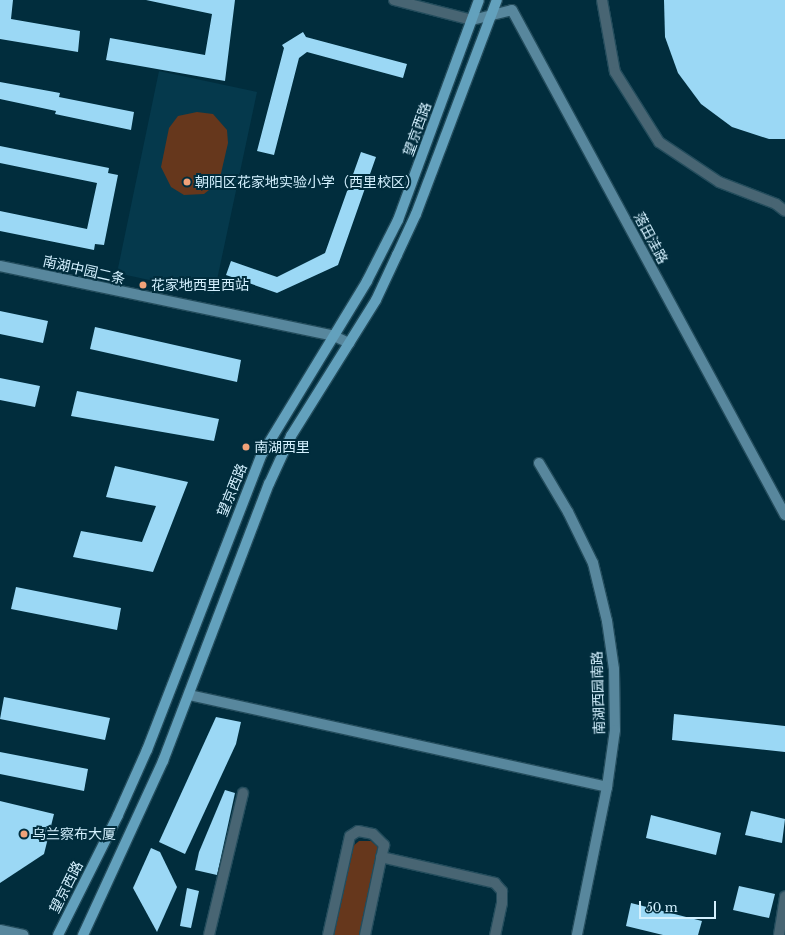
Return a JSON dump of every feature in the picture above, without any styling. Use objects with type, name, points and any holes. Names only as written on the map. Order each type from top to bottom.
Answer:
[{"type":"main road","name":"望京西路","points":[[58,935],[118,815],[147,750],[262,454],[300,387],[334,336],[367,281],[398,220],[479,0]]},
{"type":"main road","name":"望京西路","points":[[83,935],[136,824],[189,695],[268,484],[291,436],[376,300],[416,214],[497,0]]},
{"type":"street","points":[[394,0],[472,20]]},
{"type":"street","points":[[602,0],[615,72],[658,142],[719,182],[776,204],[785,212]]},
{"type":"street","name":"落田洼路","points":[[472,20],[512,10],[785,515]]},
{"type":"street","name":"南湖中园二条","points":[[0,266],[334,336],[349,342]]},
{"type":"street","name":"南湖西园南路","points":[[539,463],[568,512],[593,563],[607,621],[614,669],[615,730],[607,787],[577,935]]},
{"type":"street","points":[[189,695],[607,787]]},
{"type":"street","points":[[209,935],[243,793]]},
{"type":"street","points":[[328,935],[350,836],[358,832],[373,834],[384,845],[365,935]]},
{"type":"street","points":[[381,857],[495,883],[502,891],[495,935]]},
{"type":"street","points":[[779,935],[785,896]]},
{"type":"street","points":[[0,930],[22,935]]},
{"type":"shaded area","name":"朝阳区花家地实验小学（西里校区）","points":[[159,71],[257,92],[214,294],[117,273]]},
{"type":"shaded area","points":[[197,112],[213,114],[227,130],[228,143],[219,182],[204,194],[184,195],[171,187],[161,167],[169,128],[178,116]]},
{"type":"shaded area","points":[[359,841],[371,841],[378,847],[380,856],[362,935],[332,935],[351,848]]},
{"type":"building","points":[[0,0],[13,0],[11,19],[80,31],[78,52],[0,39]]},
{"type":"building","points":[[146,0],[235,0],[225,81],[106,60],[110,38],[205,55],[212,14]]},
{"type":"building","points":[[664,0],[785,0],[785,139],[769,139],[732,127],[701,104],[678,73],[665,37]]},
{"type":"building","points":[[303,32],[306,37],[407,64],[403,78],[307,52],[299,58],[274,155],[257,151],[284,48],[282,45]]},
{"type":"building","points":[[0,82],[60,93],[59,97],[134,112],[131,130],[55,114],[56,111],[0,99]]},
{"type":"building","points":[[0,146],[109,168],[108,173],[118,175],[104,245],[95,244],[94,250],[0,231],[0,211],[87,229],[97,183],[0,163]]},
{"type":"building","points":[[361,152],[376,157],[338,265],[277,293],[226,275],[231,261],[277,277],[325,253]]},
{"type":"building","points":[[0,311],[48,321],[43,343],[0,334]]},
{"type":"building","points":[[95,327],[241,360],[237,382],[90,349]]},
{"type":"building","points":[[0,378],[40,386],[35,407],[0,400]]},
{"type":"building","points":[[77,391],[219,419],[214,441],[71,416]]},
{"type":"building","points":[[115,466],[188,482],[153,572],[73,557],[81,531],[142,542],[156,506],[106,497]]},
{"type":"building","points":[[16,587],[121,608],[117,630],[11,609]]},
{"type":"building","points":[[4,697],[110,718],[105,740],[0,719]]},
{"type":"building","points":[[674,714],[785,726],[785,752],[672,740]]},
{"type":"building","points":[[216,717],[241,722],[236,744],[185,854],[159,842]]},
{"type":"building","points":[[0,752],[88,769],[84,791],[0,774]]},
{"type":"building","points":[[225,790],[235,793],[217,875],[195,870],[199,852]]},
{"type":"building","name":"乌兰察布大厦","points":[[0,801],[54,814],[44,854],[0,883]]},
{"type":"building","points":[[751,811],[785,819],[782,843],[745,835]]},
{"type":"building","points":[[651,815],[721,833],[716,855],[646,838]]},
{"type":"building","points":[[151,848],[160,852],[177,887],[157,932],[133,888]]},
{"type":"building","points":[[739,886],[775,894],[769,918],[733,910]]},
{"type":"building","points":[[187,888],[199,891],[191,928],[180,926]]},
{"type":"building","points":[[631,903],[702,921],[698,935],[663,935],[626,926]]},
{"type":"place","name":"朝阳区花家地实验小学（西里校区）","points":[[187,182]]},
{"type":"place","name":"花家地西里西站","points":[[143,285]]},
{"type":"place","name":"南湖西里","points":[[246,447]]},
{"type":"place","name":"乌兰察布大厦","points":[[24,834]]}]
